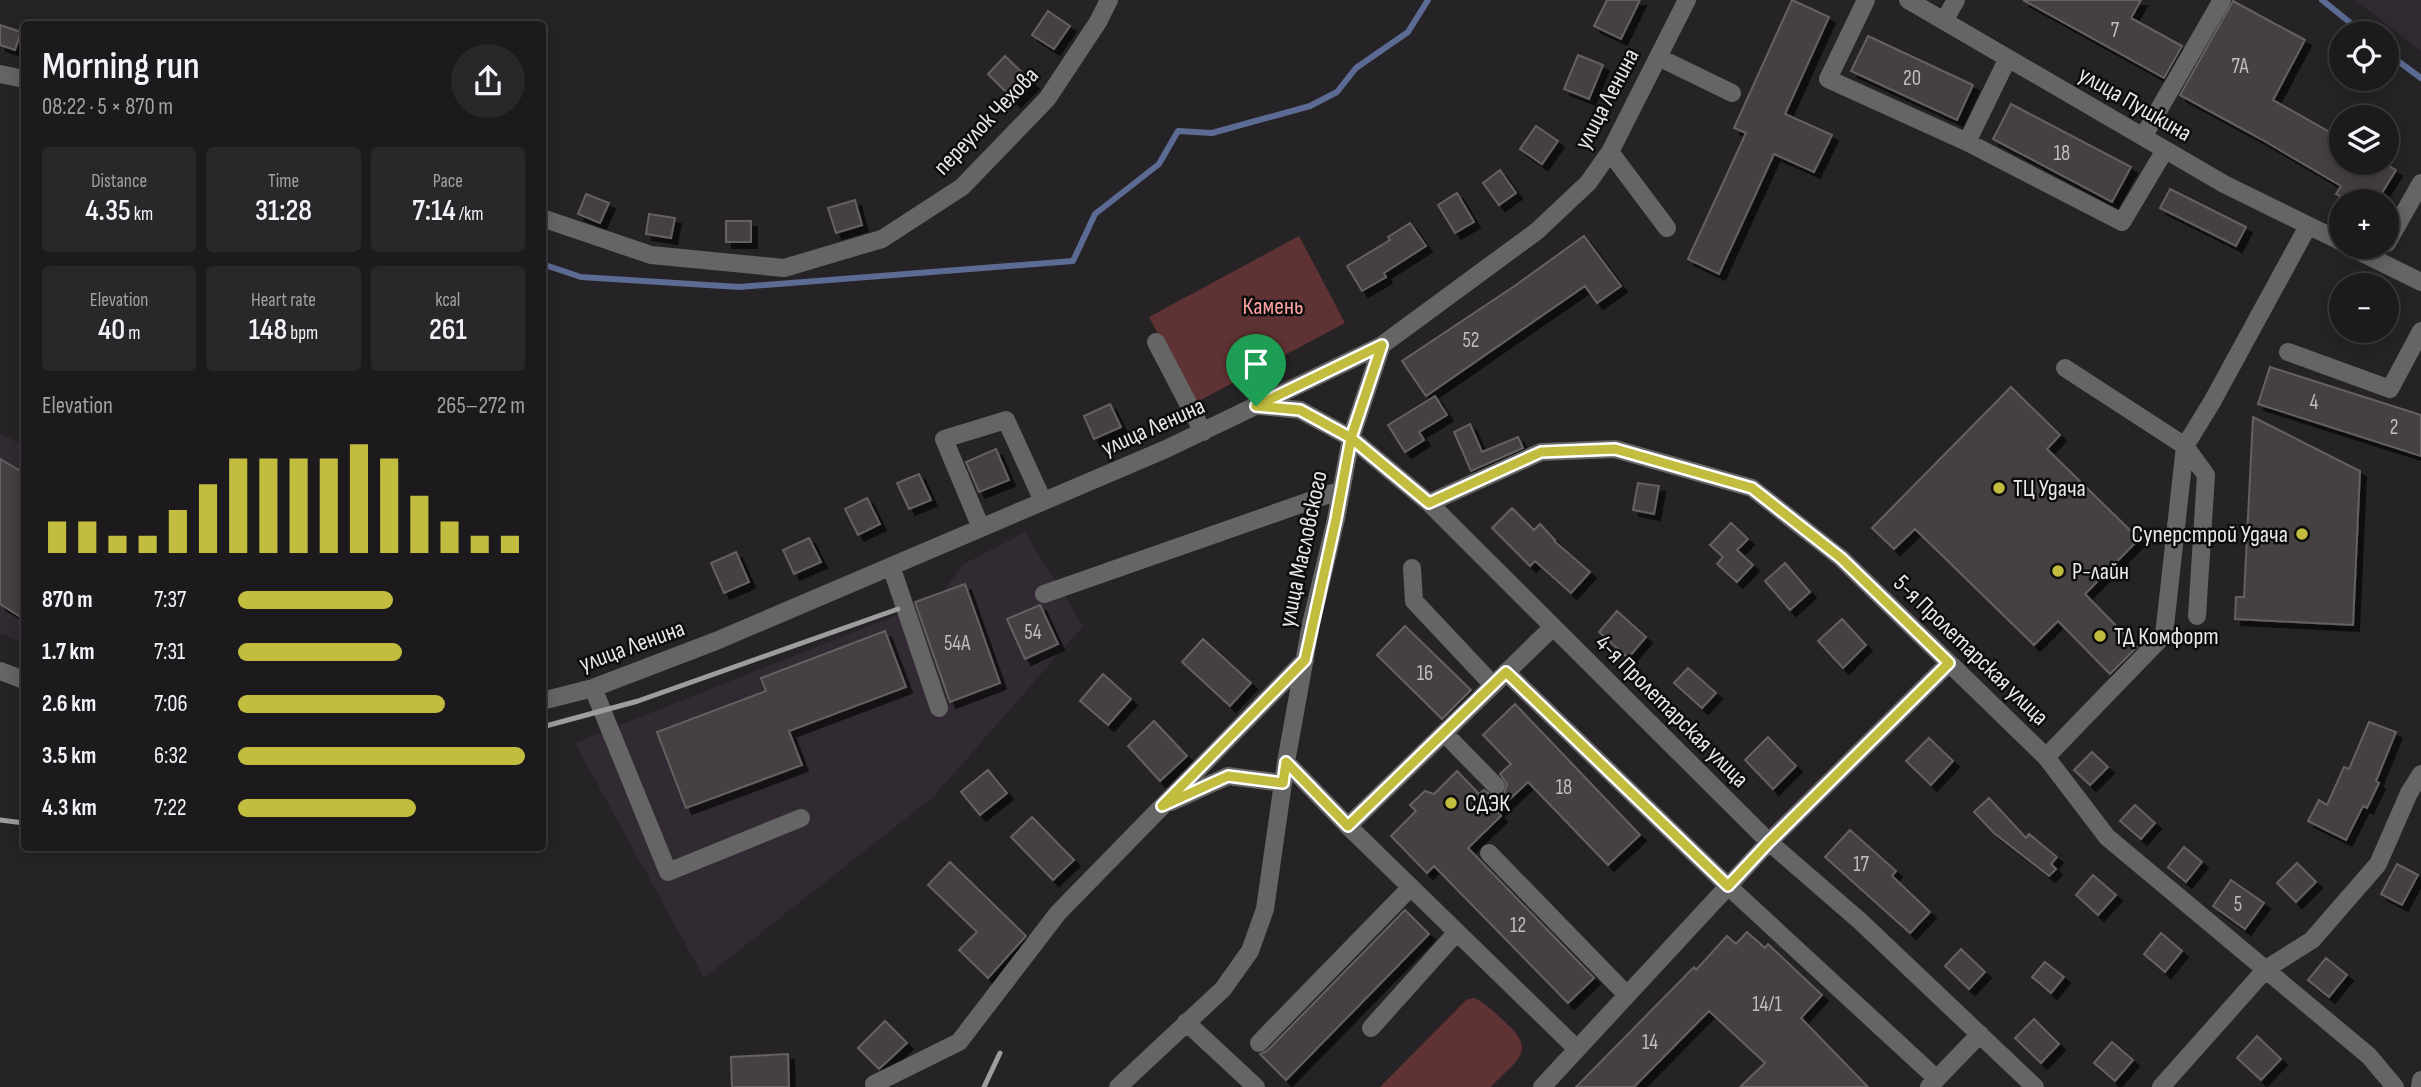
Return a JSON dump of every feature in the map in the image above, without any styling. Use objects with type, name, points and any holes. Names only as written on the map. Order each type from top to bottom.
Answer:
[{"type":"street","name":"переулок Чехова","points":[[546,219],[651,256],[785,268],[882,239],[962,187],[1047,99],[1098,22],[1109,0]]},
{"type":"street","name":"улица Ленина","points":[[546,700],[593,688],[716,641],[1203,432],[1382,345],[1537,231],[1588,183],[1610,152],[1687,0]]},
{"type":"street","points":[[1866,0],[1828,79],[1967,142],[2122,222],[2165,150]]},
{"type":"street","name":"улица Пушкина","points":[[1908,0],[2224,184],[2329,236]]},
{"type":"street","points":[[1944,21],[1956,0]]},
{"type":"street","points":[[2143,137],[2222,0]]},
{"type":"street","points":[[1658,57],[1732,93]]},
{"type":"street","points":[[1967,142],[2008,58]]},
{"type":"street","points":[[0,74],[21,78]]},
{"type":"street","points":[[1610,152],[1667,228]]},
{"type":"street","points":[[2399,222],[2421,183]]},
{"type":"street","points":[[2046,757],[2164,635],[2185,446],[2308,226]]},
{"type":"street","points":[[2394,259],[2421,282]]},
{"type":"street","points":[[2288,352],[2390,389],[2421,331]]},
{"type":"street","points":[[1156,341],[1203,432]]},
{"type":"street","name":"улица Масловского","points":[[1125,1085],[1186,1022],[1223,989],[1250,951],[1265,909],[1286,762],[1351,438],[1382,345]]},
{"type":"street","points":[[2065,368],[2185,446],[2206,475],[2197,616]]},
{"type":"street","name":"4-я Пролетарская улица","points":[[1256,406],[1300,410],[1351,438],[1429,503],[1769,842],[1860,921],[2035,1087]]},
{"type":"street","points":[[981,528],[944,439],[1006,420],[1043,502]]},
{"type":"street","name":"5-я Пролетарская улица","points":[[1429,503],[1541,452],[1615,449],[1752,488],[1841,558],[2046,757],[2107,836],[2369,1056],[2395,1087]]},
{"type":"street","points":[[1044,594],[1341,490]]},
{"type":"street","points":[[891,566],[939,708]]},
{"type":"street","points":[[1412,568],[1414,601],[1728,886],[1933,1083],[1980,1034]]},
{"type":"street","points":[[1348,826],[1553,627]]},
{"type":"street","points":[[874,1084],[959,1042],[1058,913],[1305,660]]},
{"type":"street","points":[[1542,1087],[1769,842],[1949,663]]},
{"type":"street","points":[[0,671],[21,679]]},
{"type":"street","points":[[593,688],[668,872],[801,817]]},
{"type":"street","points":[[1444,733],[1496,786]]},
{"type":"street","points":[[1286,762],[1577,1049]]},
{"type":"street","points":[[2161,1087],[2266,969],[2312,940],[2378,864],[2409,793],[2421,774]]},
{"type":"street","points":[[1162,806],[1228,776],[1283,783]]},
{"type":"street","points":[[1489,853],[1626,994]]},
{"type":"street","points":[[1259,1042],[1411,887]]},
{"type":"street","points":[[1371,1028],[1457,932]]},
{"type":"street","points":[[1186,1022],[1256,1087]]},
{"type":"street","points":[[2420,1087],[2421,1080]]},
{"type":"shaded area","points":[[2355,0],[2421,0],[2421,51],[2399,34],[2399,21],[2382,21]]},
{"type":"shaded area","points":[[0,434],[21,444],[21,643],[0,633]]},
{"type":"shaded area","points":[[1025,532],[1083,626],[934,796],[704,978],[575,743],[937,599],[964,564]]},
{"type":"green space","name":"Камень","points":[[1299,236],[1345,323],[1195,403],[1149,317]]},
{"type":"green space","points":[[1474,998],[1498,1015],[1521,1041],[1520,1056],[1491,1087],[1380,1087],[1466,1000]]},
{"type":"building","points":[[1607,0],[1640,0],[1621,39],[1594,26]]},
{"type":"building","points":[[1792,0],[1829,17],[1785,114],[1832,135],[1814,172],[1774,154],[1719,274],[1688,259],[1746,133],[1734,128]]},
{"type":"building","points":[[2023,0],[2141,0],[2131,18],[2182,46],[2164,78]]},
{"type":"building","points":[[2233,1],[2305,40],[2273,100],[2329,132],[2329,175],[2393,175],[2384,189],[2339,189],[2341,186],[2180,95]]},
{"type":"building","points":[[1048,11],[1070,26],[1054,49],[1032,35]]},
{"type":"building","points":[[0,25],[21,32],[15,50],[0,45]]},
{"type":"building","points":[[1868,36],[1973,85],[1957,120],[1851,71]]},
{"type":"building","points":[[1578,55],[1603,65],[1589,99],[1564,89]]},
{"type":"building","points":[[1005,56],[1033,83],[1015,101],[988,74]]},
{"type":"building","points":[[2011,104],[2131,167],[2112,202],[1993,139]]},
{"type":"building","points":[[1536,126],[1558,141],[1542,164],[1520,149]]},
{"type":"building","points":[[1500,170],[1516,193],[1499,205],[1483,183]]},
{"type":"building","points":[[2170,189],[2246,227],[2236,246],[2160,208]]},
{"type":"building","points":[[1457,193],[1474,222],[1455,233],[1438,205]]},
{"type":"building","points":[[586,194],[609,203],[600,223],[578,214]]},
{"type":"building","points":[[855,200],[862,225],[836,233],[828,208]]},
{"type":"building","points":[[649,214],[675,218],[671,238],[646,234]]},
{"type":"building","points":[[726,221],[751,221],[751,242],[726,242]]},
{"type":"building","points":[[1410,223],[1426,246],[1384,273],[1386,277],[1362,291],[1347,266],[1390,240],[1388,237]]},
{"type":"building","points":[[1584,236],[1621,286],[1597,303],[1585,286],[1426,396],[1402,361]]},
{"type":"building","points":[[2270,367],[2421,415],[2421,456],[2258,404]]},
{"type":"building","name":"ТЦ Удача","points":[[2011,387],[2060,435],[2047,449],[2139,539],[2085,594],[2137,647],[2110,674],[2058,621],[2034,645],[1915,529],[1894,549],[1872,528]]},
{"type":"building","points":[[1435,396],[1447,415],[1419,432],[1424,440],[1405,452],[1388,425]]},
{"type":"building","points":[[1110,404],[1121,427],[1094,439],[1084,416]]},
{"type":"building","name":"Суперстрой Удача","points":[[2253,417],[2360,471],[2353,625],[2235,619],[2236,597],[2244,597]]},
{"type":"building","points":[[1470,424],[1482,452],[1518,437],[1523,448],[1471,471],[1454,432]]},
{"type":"building","points":[[996,449],[1009,480],[979,492],[966,462]]},
{"type":"building","points":[[0,459],[21,471],[21,617],[0,604]]},
{"type":"building","points":[[919,474],[931,500],[909,509],[897,483]]},
{"type":"building","points":[[1638,483],[1659,486],[1654,514],[1633,510]]},
{"type":"building","points":[[867,498],[880,524],[858,535],[845,509]]},
{"type":"building","points":[[1512,508],[1534,530],[1540,524],[1554,541],[1590,572],[1571,593],[1535,561],[1530,566],[1492,528]]},
{"type":"building","points":[[1731,523],[1748,539],[1737,550],[1753,565],[1737,582],[1717,564],[1723,557],[1710,545]]},
{"type":"building","points":[[809,538],[821,562],[794,574],[783,550]]},
{"type":"building","points":[[736,552],[749,582],[724,593],[711,563]]},
{"type":"building","points":[[1785,563],[1810,592],[1790,610],[1765,581]]},
{"type":"building","points":[[965,584],[1000,683],[950,702],[915,602]]},
{"type":"building","points":[[1040,605],[1058,644],[1025,659],[1007,619]]},
{"type":"building","points":[[1617,611],[1646,637],[1628,658],[1599,632]]},
{"type":"building","points":[[1842,619],[1866,645],[1843,668],[1818,641]]},
{"type":"building","points":[[1405,626],[1471,690],[1442,719],[1377,655]]},
{"type":"building","points":[[885,631],[906,687],[789,731],[802,765],[686,808],[657,732],[766,691],[761,678]]},
{"type":"building","points":[[1203,639],[1251,683],[1230,706],[1182,662]]},
{"type":"building","points":[[1688,668],[1716,693],[1702,708],[1674,683]]},
{"type":"building","points":[[1103,674],[1131,699],[1108,725],[1080,701]]},
{"type":"building","points":[[1515,704],[1640,835],[1608,865],[1528,782],[1497,811],[1501,816],[1468,848],[1594,978],[1568,1003],[1434,866],[1427,873],[1391,836],[1416,811],[1410,805],[1425,791],[1434,794],[1457,771],[1479,794],[1484,790],[1494,797],[1504,794],[1507,784],[1500,774],[1511,764],[1483,735]]},
{"type":"building","points":[[1154,721],[1187,756],[1160,781],[1128,746]]},
{"type":"building","points":[[2369,722],[2396,732],[2376,781],[2379,783],[2367,808],[2363,806],[2346,840],[2308,821],[2319,800],[2327,805],[2344,767],[2349,769]]},
{"type":"building","points":[[1768,737],[1796,766],[1773,789],[1745,760]]},
{"type":"building","points":[[1929,738],[1953,761],[1931,785],[1906,761]]},
{"type":"building","points":[[2092,752],[2108,767],[2090,785],[2074,770]]},
{"type":"building","points":[[988,770],[1007,793],[980,815],[961,792]]},
{"type":"building","points":[[1989,798],[2026,838],[2029,834],[2057,857],[2051,864],[2056,869],[2049,876],[1994,833],[1974,812]]},
{"type":"building","points":[[2135,805],[2155,823],[2141,839],[2120,821]]},
{"type":"building","points":[[1032,817],[1074,860],[1053,880],[1011,837]]},
{"type":"building","points":[[1850,830],[1896,871],[1892,876],[1930,912],[1910,933],[1825,857]]},
{"type":"building","points":[[2184,847],[2202,862],[2186,882],[2168,867]]},
{"type":"building","points":[[950,862],[1026,936],[988,978],[959,950],[977,932],[928,885]]},
{"type":"building","points":[[2297,863],[2316,882],[2296,902],[2277,883]]},
{"type":"building","points":[[2397,864],[2418,875],[2402,905],[2381,894]]},
{"type":"building","points":[[2093,875],[2116,895],[2098,915],[2076,895]]},
{"type":"building","points":[[2231,880],[2264,903],[2245,929],[2213,906]]},
{"type":"building","points":[[1405,910],[1429,934],[1286,1080],[1260,1054],[1267,1051]]},
{"type":"building","points":[[1747,932],[1765,948],[1768,944],[1822,995],[1801,1018],[1868,1087],[1740,1087],[1765,1063],[1709,1011],[1634,1087],[1576,1087],[1694,967],[1696,970],[1727,936],[1736,944]]},
{"type":"building","points":[[2161,933],[2182,951],[2165,972],[2144,954]]},
{"type":"building","points":[[1961,949],[1985,972],[1969,989],[1945,966]]},
{"type":"building","points":[[2326,958],[2347,975],[2329,997],[2308,980]]},
{"type":"building","points":[[2045,962],[2064,977],[2051,993],[2032,977]]},
{"type":"building","points":[[2034,1019],[2059,1044],[2041,1063],[2015,1038]]},
{"type":"building","points":[[885,1021],[907,1043],[879,1069],[858,1048]]},
{"type":"building","points":[[2257,1036],[2281,1059],[2261,1080],[2237,1058]]},
{"type":"building","points":[[2112,1042],[2133,1060],[2115,1081],[2094,1063]]},
{"type":"building","points":[[788,1054],[789,1087],[732,1087],[731,1057]]},
{"type":"waterway","points":[[546,265],[581,277],[739,287],[1073,261],[1095,214],[1159,164],[1178,131],[1212,133],[1310,106],[1337,92],[1356,68],[1408,32],[1428,0]]},
{"type":"waterway","points":[[2322,0],[2348,21]]},
{"type":"waterway","points":[[2399,62],[2421,78]]},
{"type":"railway","points":[[546,726],[638,701],[898,609]]},
{"type":"railway","points":[[0,820],[21,823]]},
{"type":"railway","points":[[984,1087],[1000,1053]]},
{"type":"place","name":"ТЦ Удача","points":[[1999,488]]},
{"type":"place","name":"Суперстрой Удача","points":[[2302,534]]},
{"type":"place","name":"Р-лайн","points":[[2058,571]]},
{"type":"place","name":"ТД Комфорт","points":[[2100,636]]},
{"type":"place","name":"СДЭК","points":[[1451,803]]},
{"type":"route","points":[[1256,406],[1300,410],[1351,438],[1305,660],[1162,806],[1228,776],[1283,783],[1286,762],[1348,826],[1506,672],[1728,886],[1949,663],[1841,558],[1752,488],[1615,449],[1541,452],[1429,503],[1351,438],[1382,345],[1256,406]]}]
